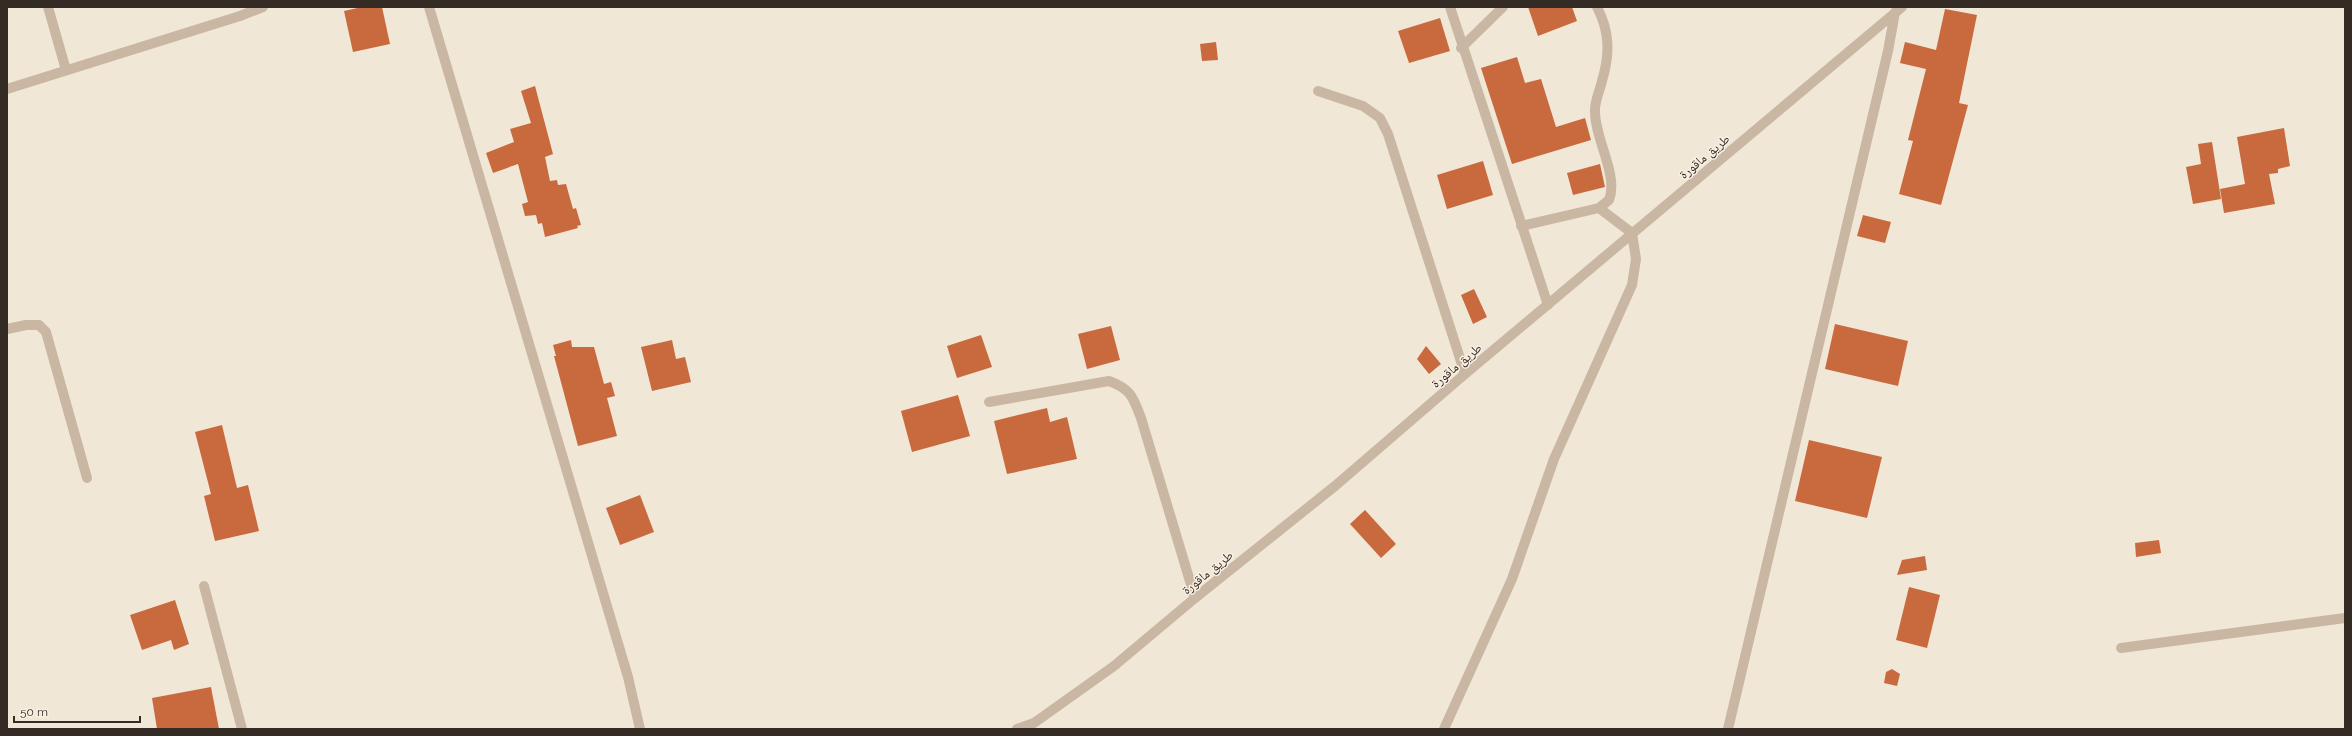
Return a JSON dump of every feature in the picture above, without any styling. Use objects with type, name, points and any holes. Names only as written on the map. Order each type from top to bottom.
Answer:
[{"type":"street","points":[[48,7],[66,70]]},
{"type":"street","points":[[7,88],[240,16],[263,7]]},
{"type":"street","points":[[430,7],[628,677],[640,729]]},
{"type":"street","points":[[1450,7],[1461,48],[1548,305]]},
{"type":"street","points":[[1461,48],[1503,7]]},
{"type":"street","points":[[1521,226],[1599,208],[1610,200],[1612,186],[1599,138],[1595,111],[1608,57],[1609,42],[1597,7]]},
{"type":"street","points":[[1728,729],[1898,10]]},
{"type":"street","name":"طريق ماقورة","points":[[1017,729],[1036,726],[1114,666],[1195,598],[1335,486],[1465,374],[1898,10]]},
{"type":"street","points":[[1318,91],[1364,106],[1380,118],[1388,134],[1465,374]]},
{"type":"street","points":[[1444,729],[1512,579],[1554,459],[1632,285],[1636,259],[1632,233],[1599,208]]},
{"type":"street","points":[[7,329],[26,325],[39,325],[46,332],[87,478]]},
{"type":"street","points":[[988,402],[1109,381],[1125,387],[1134,399],[1141,418],[1195,598]]},
{"type":"street","points":[[204,586],[242,729]]},
{"type":"street","points":[[2121,648],[2345,618]]},
{"type":"building","points":[[362,7],[382,7],[390,44],[353,52],[344,11]]},
{"type":"building","points":[[1528,7],[1572,7],[1577,21],[1538,36]]},
{"type":"building","points":[[1945,9],[1977,15],[1959,103],[1968,105],[1941,205],[1899,194],[1913,141],[1908,140],[1926,69],[1900,63],[1905,42],[1936,50]]},
{"type":"building","points":[[1440,18],[1450,51],[1409,63],[1398,31]]},
{"type":"building","points":[[1216,42],[1218,60],[1202,61],[1200,44]]},
{"type":"building","points":[[1517,57],[1525,83],[1541,79],[1556,127],[1585,118],[1591,140],[1512,164],[1481,68]]},
{"type":"building","points":[[535,86],[553,154],[545,157],[550,181],[557,180],[558,185],[566,184],[573,209],[576,208],[581,225],[577,226],[578,228],[545,237],[542,223],[538,224],[536,215],[525,216],[522,204],[528,202],[518,164],[493,173],[486,153],[514,142],[510,129],[531,123],[521,91]]},
{"type":"building","points":[[2284,128],[2290,166],[2278,169],[2278,173],[2269,174],[2275,204],[2224,213],[2220,189],[2245,184],[2237,137]]},
{"type":"building","points":[[2212,142],[2221,199],[2193,204],[2186,167],[2201,164],[2198,144]]},
{"type":"building","points":[[1483,161],[1493,195],[1447,209],[1437,175]]},
{"type":"building","points":[[1600,164],[1605,187],[1573,195],[1567,173]]},
{"type":"building","points":[[1863,215],[1891,222],[1885,243],[1857,236]]},
{"type":"building","points":[[1474,289],[1487,317],[1473,324],[1461,295]]},
{"type":"building","points":[[1835,324],[1908,341],[1898,386],[1825,369]]},
{"type":"building","points":[[1111,326],[1120,360],[1087,369],[1078,334]]},
{"type":"building","points":[[981,335],[992,367],[957,378],[947,346]]},
{"type":"building","points":[[571,340],[572,347],[594,347],[604,384],[611,382],[615,396],[607,398],[617,436],[578,446],[554,356],[556,356],[553,345]]},
{"type":"building","points":[[672,340],[676,359],[685,357],[691,382],[652,391],[641,347]]},
{"type":"building","points":[[1426,346],[1441,364],[1429,374],[1417,359]]},
{"type":"building","points":[[958,395],[970,436],[912,452],[901,411]]},
{"type":"building","points":[[1047,408],[1050,422],[1067,417],[1077,459],[1007,474],[994,421]]},
{"type":"building","points":[[222,425],[237,488],[248,485],[259,531],[215,541],[204,496],[211,494],[195,432]]},
{"type":"building","points":[[1809,440],[1882,457],[1867,518],[1795,501]]},
{"type":"building","points":[[640,495],[654,532],[620,545],[606,508]]},
{"type":"building","points":[[1365,510],[1396,544],[1381,558],[1350,524]]},
{"type":"building","points":[[2159,540],[2161,553],[2136,557],[2135,543]]},
{"type":"building","points":[[1925,556],[1927,570],[1897,575],[1902,560]]},
{"type":"building","points":[[1909,587],[1940,595],[1927,648],[1896,640]]},
{"type":"building","points":[[175,600],[189,644],[174,650],[171,640],[142,650],[130,615]]},
{"type":"building","points":[[1892,669],[1900,674],[1897,686],[1884,683],[1886,672]]},
{"type":"building","points":[[211,687],[219,729],[157,729],[152,698]]}]
